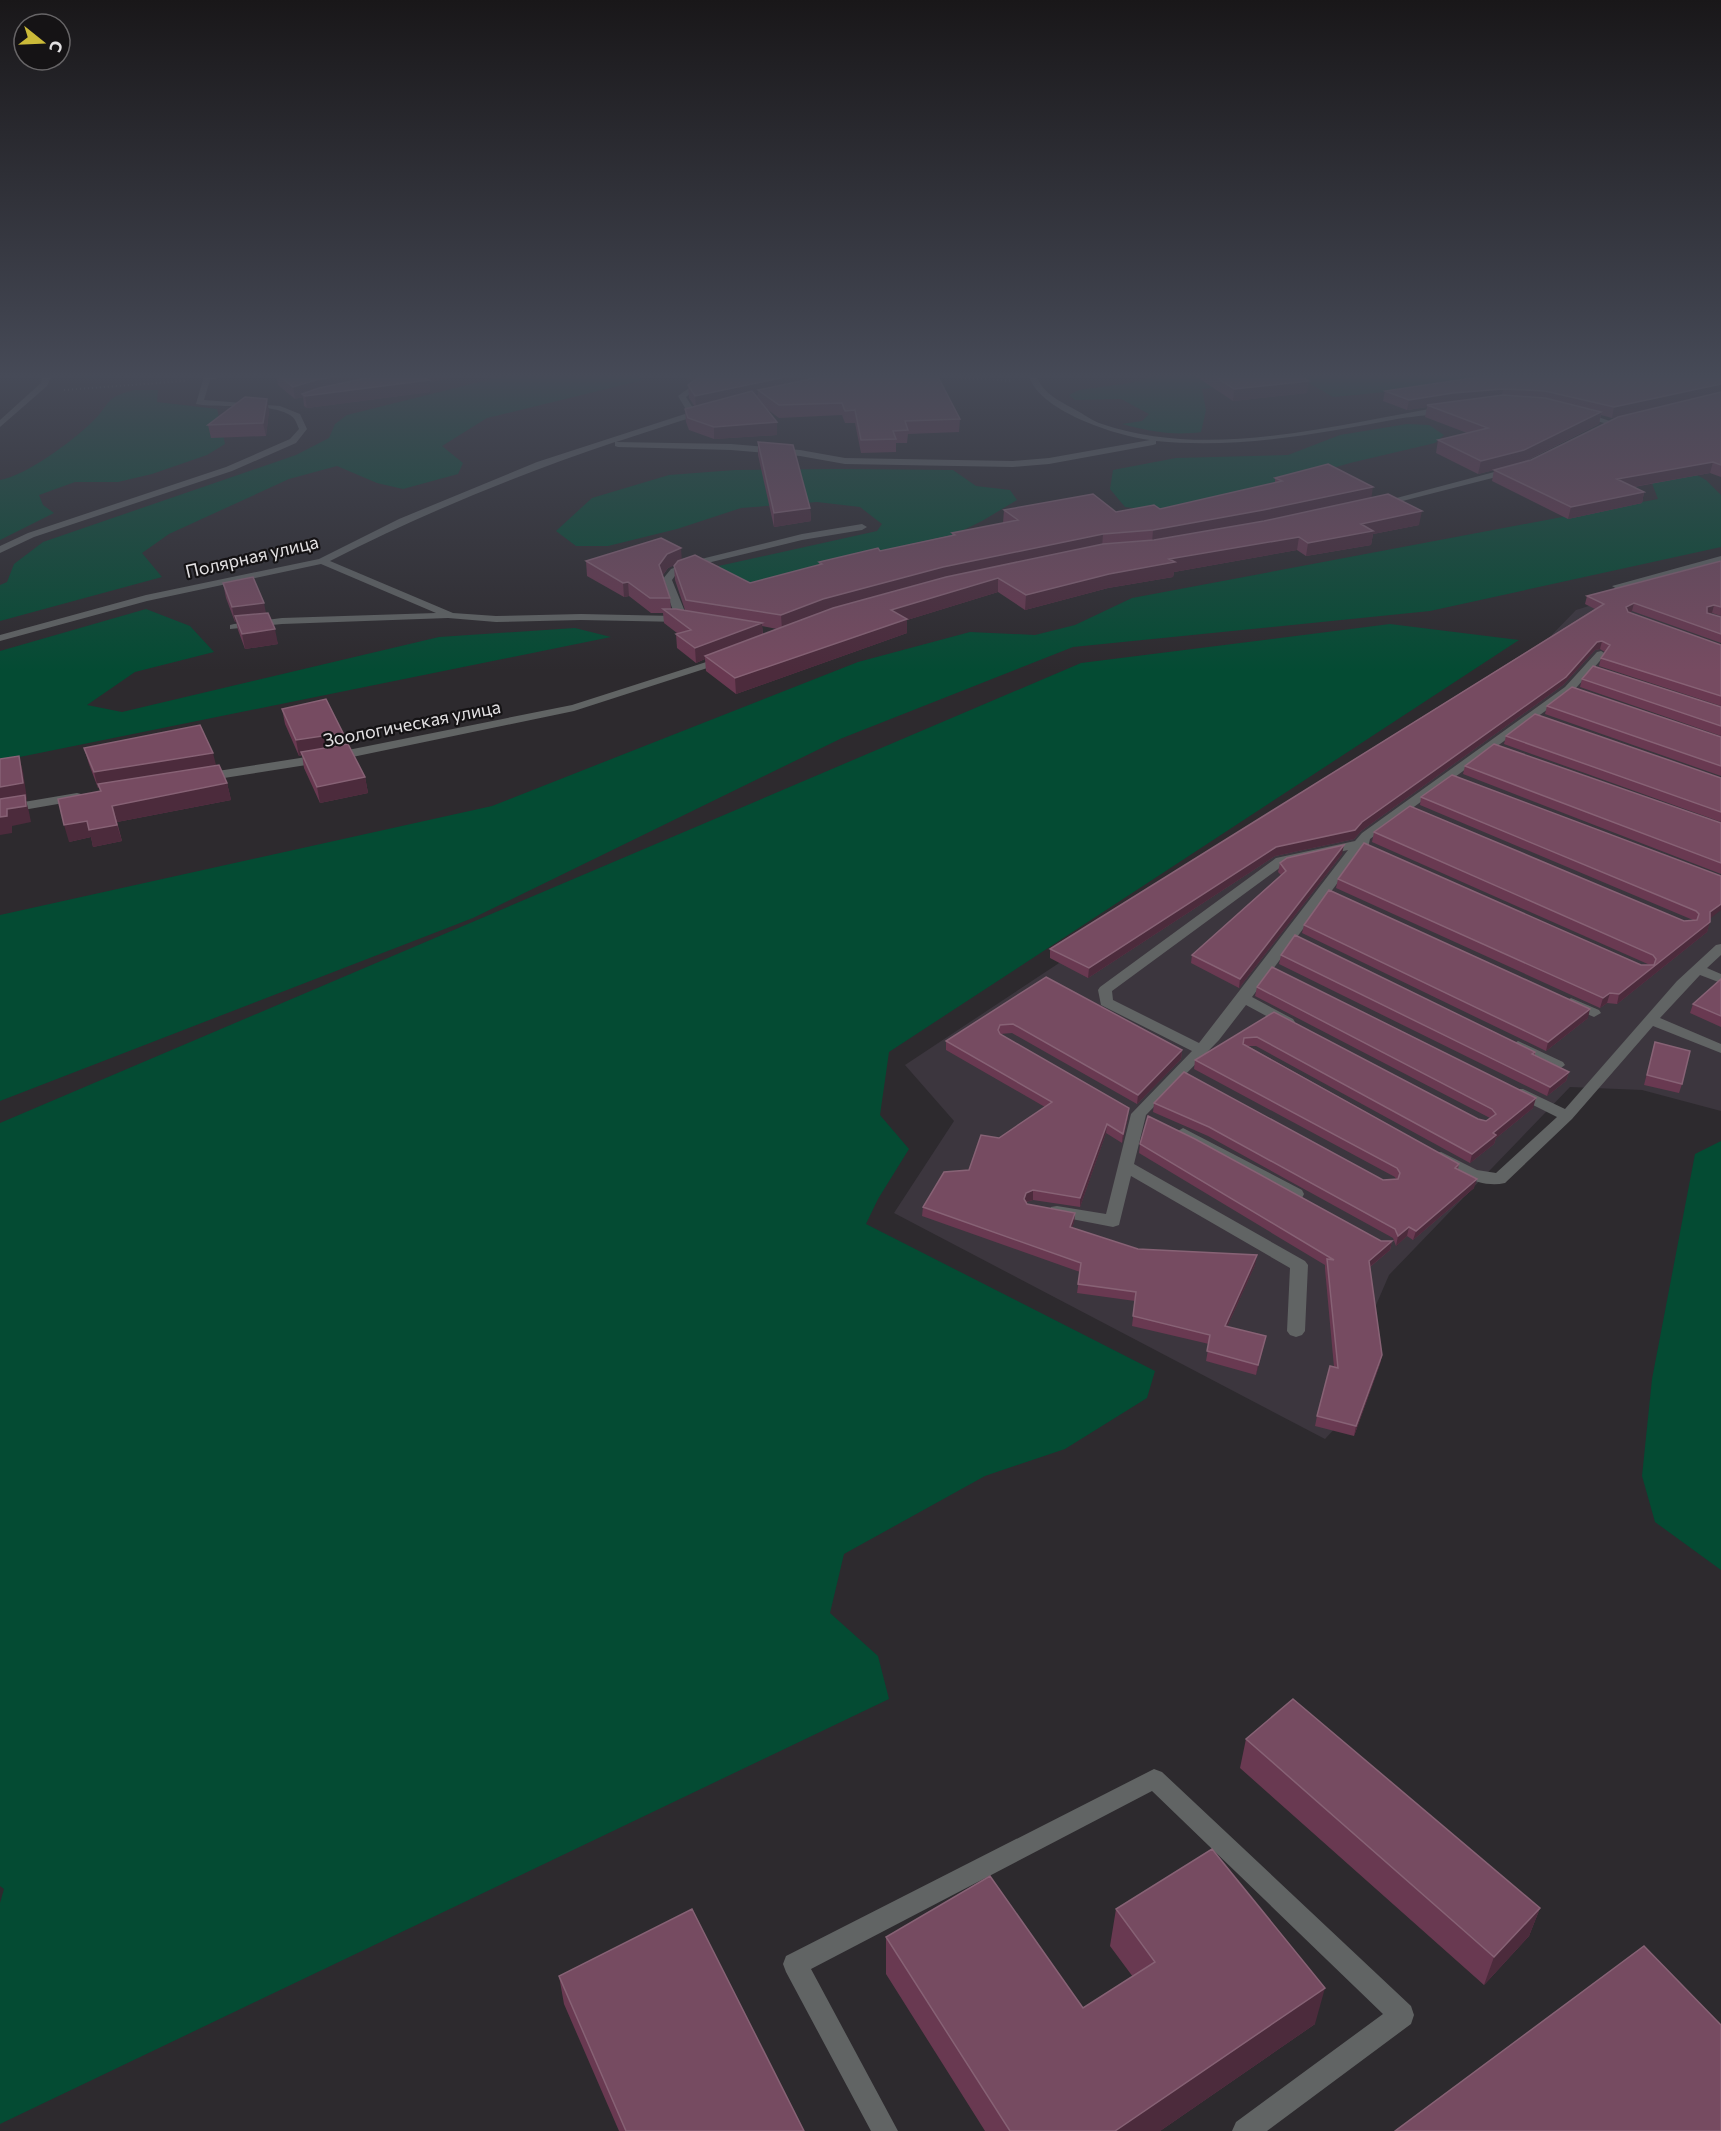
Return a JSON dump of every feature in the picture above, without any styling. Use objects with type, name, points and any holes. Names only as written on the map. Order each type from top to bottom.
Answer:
[{"type":"street","points":[[0,550],[31,535],[219,472]]},
{"type":"street","name":"Полярная улица","points":[[0,638],[146,598],[322,561],[412,516],[519,472]]},
{"type":"street","points":[[1368,506],[1503,472]]},
{"type":"street","points":[[681,618],[667,580],[674,571],[696,563],[802,537],[862,527]]},
{"type":"street","points":[[1617,586],[1721,559]]},
{"type":"street","points":[[322,561],[451,616]]},
{"type":"street","points":[[234,627],[282,621],[451,616],[496,619],[580,617],[693,620]]},
{"type":"street","name":"Зоологическая улица","points":[[199,778],[339,756],[574,708],[741,653]]},
{"type":"street","points":[[1044,1209],[1113,1221],[1134,1111],[1186,1074],[1201,1050],[1214,1037],[1243,998],[1272,969],[1366,846],[1366,836],[1412,809],[1537,718],[1569,689],[1595,670],[1601,654]]},
{"type":"street","points":[[1569,689],[1602,700]]},
{"type":"street","points":[[0,810],[86,796]]},
{"type":"street","points":[[1201,1050],[1106,1002],[1106,990],[1281,861],[1366,846]]},
{"type":"street","points":[[1423,1147],[1473,1175],[1499,1179],[1566,1116],[1698,969],[1721,948]]},
{"type":"street","points":[[1698,969],[1721,979]]},
{"type":"street","points":[[1243,998],[1306,1031]]},
{"type":"street","points":[[1562,998],[1594,1013]]},
{"type":"street","points":[[1652,1020],[1721,1048]]},
{"type":"street","points":[[1505,1039],[1558,1065]]},
{"type":"street","points":[[1502,1084],[1566,1116]]},
{"type":"street","points":[[1134,1111],[1201,1142],[1314,1204]]},
{"type":"street","points":[[1125,1166],[1299,1265],[1296,1331]]},
{"type":"street","points":[[885,2131],[795,1964],[1154,1779],[1402,2015],[1245,2131]]},
{"type":"shaded area","points":[[1721,565],[1721,1111],[1642,1090],[1570,1087],[1389,1275],[1367,1326],[1354,1408],[1325,1439],[894,1213],[954,1121],[905,1065],[1546,641],[1576,610]]},
{"type":"green space","points":[[22,472],[156,472],[118,482],[75,482],[39,495],[43,505],[54,513],[0,540],[0,480]]},
{"type":"green space","points":[[245,472],[313,472],[289,479],[169,534],[142,553],[162,577],[0,621],[0,585],[7,582],[14,564],[43,542]]},
{"type":"green space","points":[[352,472],[459,472],[403,489],[377,483]]},
{"type":"green space","points":[[703,472],[957,472],[976,486],[1010,490],[1017,500],[982,521],[931,546],[701,592],[714,567],[877,531],[882,524],[860,507],[817,502],[741,508],[677,529],[608,546],[576,546],[556,531],[592,498],[669,475]]},
{"type":"green space","points":[[1113,472],[1318,472],[1255,491],[1160,511],[1125,507],[1110,489]]},
{"type":"green space","points":[[1692,472],[1706,480],[1721,495],[1721,547],[1430,611],[1073,647],[840,739],[473,918],[0,1101],[0,915],[492,806],[858,662],[970,632],[1035,635],[1075,625],[1132,598],[1658,499],[1648,473]]},
{"type":"green space","points":[[146,609],[190,626],[214,652],[135,672],[87,705],[122,712],[439,637],[575,628],[611,637],[0,761],[0,651]]},
{"type":"green space","points":[[1390,624],[1519,640],[889,1052],[880,1115],[909,1149],[878,1199],[866,1224],[1155,1371],[1147,1398],[1065,1449],[985,1476],[844,1554],[830,1613],[878,1656],[889,1699],[0,2124],[0,1903],[4,1889],[0,1886],[0,1123],[1081,663]]},
{"type":"green space","points":[[1721,1141],[1721,1570],[1655,1522],[1642,1476],[1652,1379],[1695,1154]]},
{"type":"building","points":[[765,472],[800,472],[810,508],[774,513]]},
{"type":"building","points":[[1296,472],[1345,472],[1373,487],[1153,530],[1103,534],[943,567],[823,599],[781,615],[686,600],[674,566],[678,561],[695,555],[750,583],[822,564],[819,562],[878,548],[880,551],[1018,520],[1004,510],[1093,494],[1116,512],[1154,505],[1160,509],[1282,481],[1275,478]]},
{"type":"building","points":[[1499,472],[1654,472],[1617,479],[1644,492],[1571,507]]},
{"type":"building","points":[[1388,494],[1422,511],[1361,524],[1373,531],[1308,543],[1299,537],[1169,559],[1175,562],[1109,574],[1026,595],[998,578],[891,610],[907,619],[735,678],[705,656],[833,608],[946,577],[1103,544],[1154,540],[1264,521]]},
{"type":"building","points":[[661,538],[681,548],[667,554],[659,565],[670,598],[650,598],[628,582],[623,583],[586,561]]},
{"type":"building","points":[[1721,561],[1721,607],[1714,605],[1707,607],[1707,613],[1721,617],[1721,634],[1634,603],[1626,607],[1628,612],[1721,645],[1721,696],[1601,658],[1610,645],[1602,641],[1597,642],[1566,677],[1362,822],[1355,830],[1276,847],[1089,968],[1050,949],[1604,604],[1587,596]]},
{"type":"building","points":[[253,577],[264,603],[232,607],[223,583]]},
{"type":"building","points":[[663,609],[676,609],[762,623],[695,648],[676,634],[691,630]]},
{"type":"building","points":[[268,613],[275,629],[242,634],[235,616]]},
{"type":"building","points":[[1593,666],[1721,707],[1721,726],[1582,679]]},
{"type":"building","points":[[1572,687],[1721,737],[1721,766],[1547,706]]},
{"type":"building","points":[[326,699],[343,733],[296,740],[282,709]]},
{"type":"building","points":[[1535,714],[1721,778],[1721,812],[1506,736]]},
{"type":"building","points":[[200,725],[213,753],[94,772],[84,748]]},
{"type":"building","points":[[348,744],[365,777],[317,787],[301,752]]},
{"type":"building","points":[[1494,744],[1721,823],[1721,863],[1465,766]]},
{"type":"building","points":[[19,756],[23,783],[0,787],[0,759]]},
{"type":"building","points":[[219,765],[227,783],[112,806],[117,825],[89,830],[87,821],[64,825],[58,799],[101,791],[98,784]]},
{"type":"building","points":[[1452,775],[1721,876],[1721,904],[1710,912],[1710,922],[1619,994],[1610,993],[1603,998],[1338,879],[1364,843],[1641,965],[1654,965],[1656,959],[1653,955],[1374,832],[1410,806],[1684,921],[1697,920],[1699,914],[1696,911],[1421,797]]},
{"type":"building","points":[[25,795],[26,806],[7,809],[7,816],[0,817],[0,799]]},
{"type":"building","points":[[1344,845],[1240,979],[1192,955],[1286,871],[1280,863],[1287,858]]},
{"type":"building","points":[[1329,890],[1590,1009],[1548,1042],[1304,925]]},
{"type":"building","points":[[1295,935],[1535,1052],[1532,1054],[1569,1072],[1550,1087],[1281,955]]},
{"type":"building","points":[[1272,967],[1536,1098],[1493,1133],[1496,1135],[1472,1154],[1257,1037],[1244,1038],[1243,1044],[1459,1164],[1455,1168],[1477,1179],[1416,1231],[1409,1227],[1398,1236],[1395,1229],[1209,1127],[1154,1103],[1184,1072],[1383,1180],[1398,1179],[1400,1173],[1397,1168],[1195,1060],[1274,1012],[1478,1119],[1486,1121],[1496,1114],[1492,1109],[1257,987]]},
{"type":"building","points":[[1046,977],[1182,1050],[1138,1095],[1013,1024],[1000,1025],[998,1030],[1000,1034],[1129,1108],[1123,1134],[1107,1124],[1080,1198],[1033,1190],[1026,1193],[1024,1199],[1027,1204],[1075,1213],[1070,1227],[1138,1249],[1257,1255],[1225,1326],[1266,1336],[1258,1365],[1207,1351],[1210,1335],[1133,1316],[1136,1292],[1078,1284],[1081,1263],[923,1207],[944,1172],[969,1170],[981,1135],[999,1138],[1052,1102],[946,1041]]},
{"type":"building","points":[[1721,979],[1721,1016],[1693,1004]]},
{"type":"building","points":[[1655,1042],[1690,1051],[1682,1084],[1647,1075]]},
{"type":"building","points":[[1148,1116],[1195,1139],[1381,1241],[1392,1241],[1369,1261],[1382,1355],[1356,1426],[1317,1416],[1330,1366],[1338,1368],[1327,1259],[1334,1260],[1140,1144]]},
{"type":"building","points":[[1293,1699],[1540,1908],[1494,1957],[1246,1739]]},
{"type":"building","points":[[1212,1849],[1325,1988],[1115,2131],[1010,2131],[886,1937],[990,1876],[1083,2008],[1155,1962],[1116,1909]]},
{"type":"building","points":[[692,1909],[804,2131],[626,2131],[559,1976]]},
{"type":"building","points":[[1644,1946],[1721,2025],[1721,2131],[1395,2131]]}]
